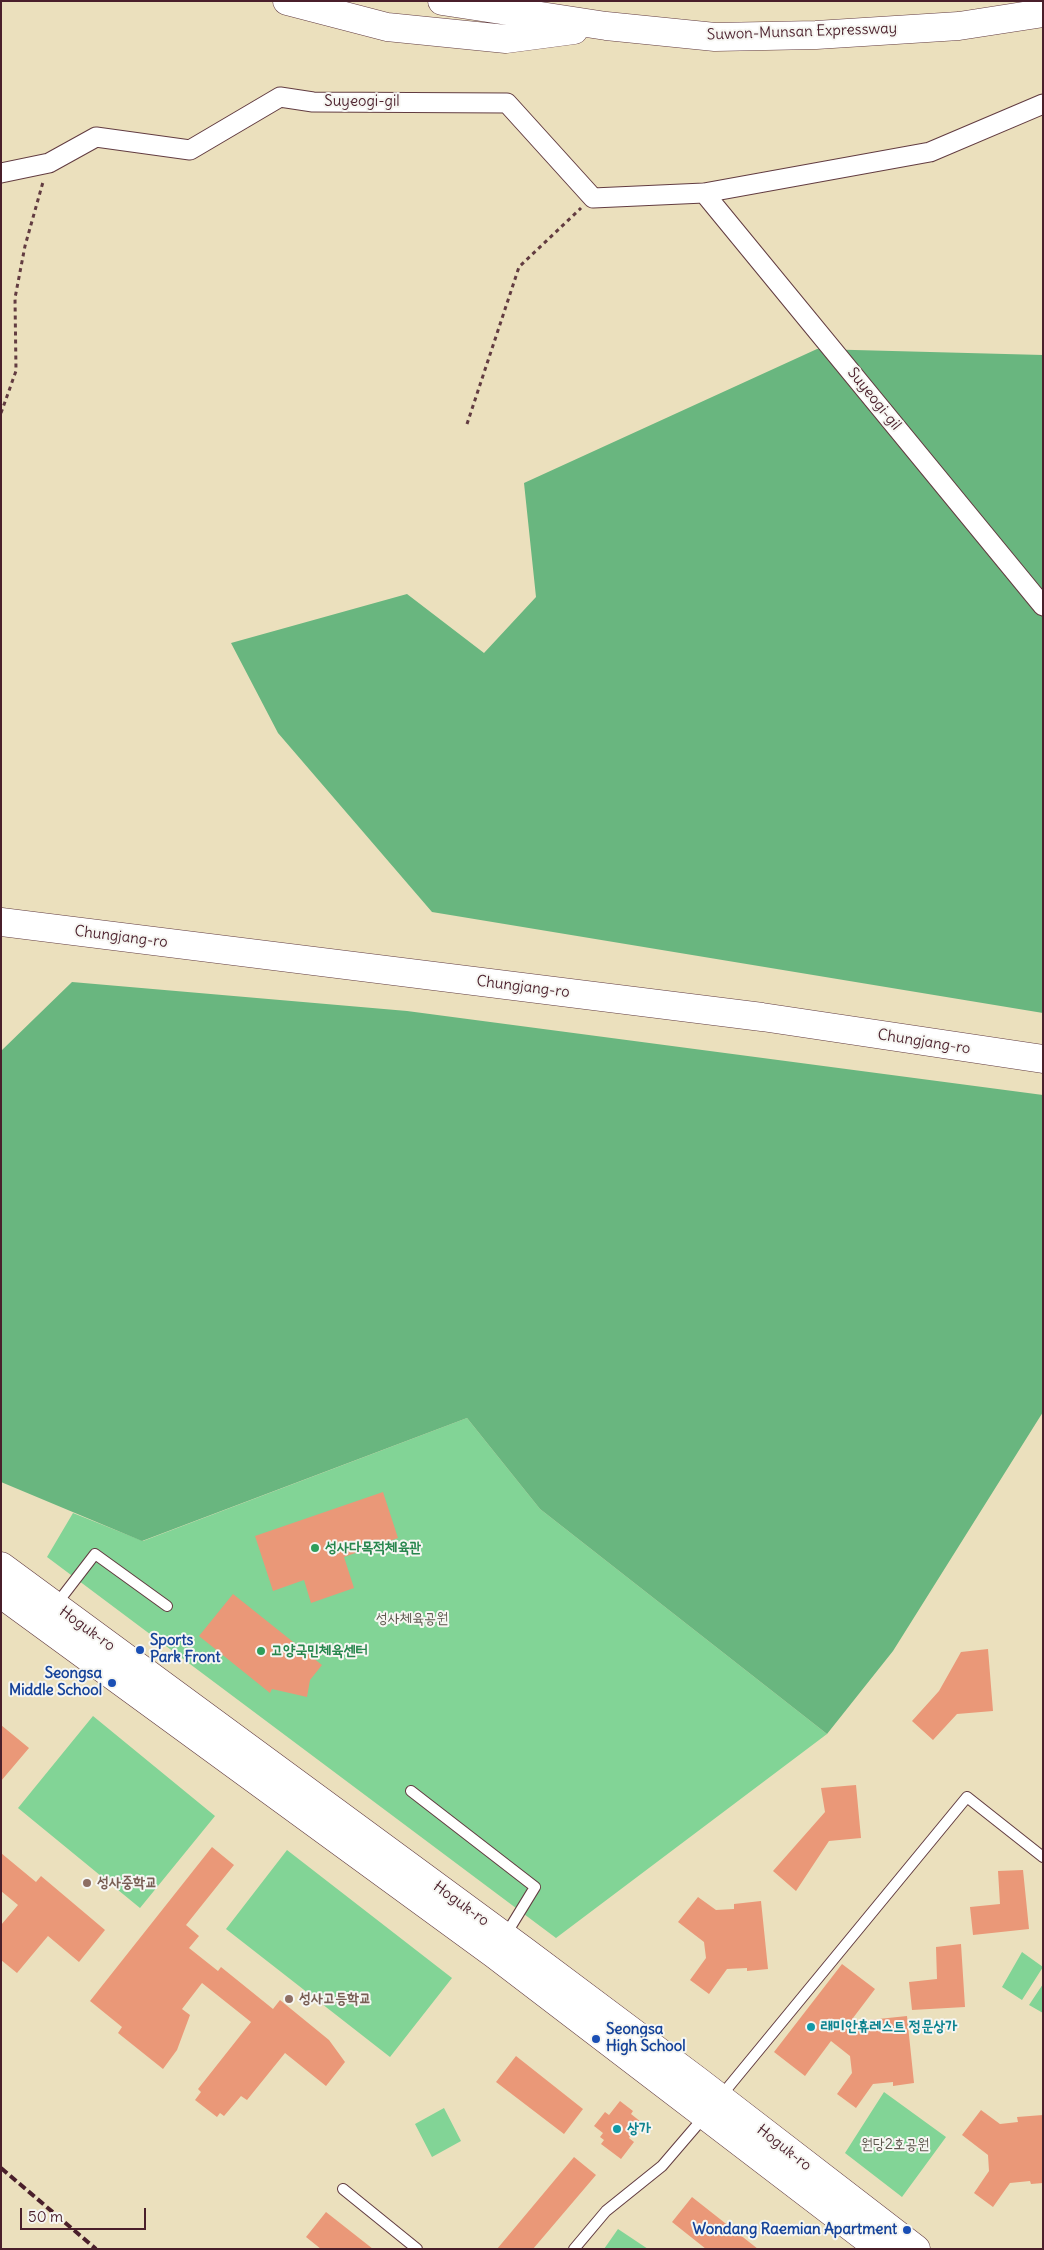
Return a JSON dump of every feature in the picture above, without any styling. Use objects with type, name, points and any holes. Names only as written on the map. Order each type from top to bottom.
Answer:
[{"type":"main road","points":[[287,1],[387,27],[506,39],[606,26]]},
{"type":"main road","name":"Suwon-Munsan Expressway","points":[[442,1],[606,26],[715,37],[816,35],[958,26],[1043,13]]},
{"type":"main road","name":"Chungjang-ro","points":[[1,922],[762,1017],[1043,1060]]},
{"type":"main road","name":"Hoguk-ro","points":[[1,1566],[50,1616],[499,1946],[712,2106],[916,2249]]},
{"type":"main road","name":"Hoguk-ro","points":[[1,1594],[50,1616]]},
{"type":"main road","name":"Hoguk-ro","points":[[712,2106],[880,2249]]},
{"type":"street","name":"Suyeogi-gil","points":[[1,173],[49,163],[96,137],[190,150],[280,97],[313,102],[507,103],[593,198]]},
{"type":"street","points":[[593,198],[704,193],[930,152],[1043,104]]},
{"type":"street","name":"Suyeogi-gil","points":[[704,193],[1043,606]]},
{"type":"lane","points":[[50,1616],[95,1554],[167,1606]]},
{"type":"lane","points":[[411,1792],[535,1887],[499,1946]]},
{"type":"lane","points":[[574,2249],[606,2211],[662,2166],[967,1797],[1043,1857]]},
{"type":"lane","points":[[343,2189],[417,2249]]},
{"type":"path","points":[[1,413],[16,371],[15,298],[25,246],[49,163]]},
{"type":"path","points":[[467,424],[519,266],[593,198]]},
{"type":"green space","points":[[817,349],[1043,355],[1043,1013],[432,912],[278,733],[231,643],[407,594],[484,653],[536,597],[524,483]]},
{"type":"green space","points":[[72,982],[407,1011],[1043,1095],[1043,1412],[893,1651],[827,1734],[540,1509],[467,1418],[142,1541],[1,1482],[1,1051]]},
{"type":"green space","name":"성사체육공원","points":[[467,1418],[540,1509],[827,1734],[556,1938],[47,1557],[73,1513],[143,1541]]},
{"type":"green space","points":[[93,1716],[215,1816],[140,1908],[18,1808]]},
{"type":"green space","points":[[287,1850],[452,1978],[390,2057],[226,1929]]},
{"type":"green space","points":[[1022,1952],[1043,1967],[1022,2000],[1002,1987]]},
{"type":"green space","points":[[1043,1984],[1043,2013],[1029,2005]]},
{"type":"green space","name":"원당2호공원","points":[[884,2092],[946,2137],[902,2197],[845,2153]]},
{"type":"green space","points":[[444,2108],[461,2141],[432,2157],[415,2124]]},
{"type":"green space","points":[[618,2229],[648,2249],[604,2249]]},
{"type":"building","name":"성사다목적체육관","points":[[383,1492],[398,1538],[344,1557],[354,1588],[311,1603],[304,1580],[273,1591],[255,1536]]},
{"type":"building","name":"고양국민체육센터","points":[[233,1594],[322,1665],[310,1680],[307,1697],[272,1689],[270,1693],[199,1636]]},
{"type":"building","points":[[988,1649],[993,1711],[957,1714],[933,1740],[912,1721],[939,1691],[961,1652]]},
{"type":"building","points":[[1,1725],[29,1748],[1,1781]]},
{"type":"building","points":[[856,1785],[861,1838],[829,1841],[796,1891],[773,1871],[825,1812],[821,1788]]},
{"type":"building","points":[[212,1847],[234,1865],[186,1925],[199,1936],[189,1948],[218,1971],[221,1967],[273,2009],[280,2000],[329,2040],[345,2062],[326,2086],[285,2053],[247,2100],[241,2096],[224,2116],[220,2113],[217,2117],[195,2100],[201,2092],[198,2089],[251,2022],[202,1983],[182,2009],[190,2015],[177,2050],[163,2069],[118,2033],[122,2027],[90,2001]]},
{"type":"building","points":[[1,1853],[36,1882],[41,1876],[105,1930],[79,1962],[48,1936],[17,1973],[1,1960],[1,1925],[18,1905],[1,1891]]},
{"type":"building","points":[[1023,1870],[1029,1929],[973,1935],[970,1907],[1000,1904],[998,1871]]},
{"type":"building","points":[[698,1897],[716,1910],[734,1909],[734,1904],[761,1901],[768,1969],[747,1971],[747,1968],[727,1969],[709,1994],[690,1980],[706,1958],[704,1942],[678,1922]]},
{"type":"building","points":[[961,1944],[965,2007],[912,2010],[909,1982],[937,1979],[936,1947]]},
{"type":"building","points":[[842,1964],[875,1989],[850,2022],[907,2016],[914,2083],[893,2086],[893,2082],[873,2084],[856,2108],[837,2094],[852,2073],[850,2056],[831,2041],[805,2076],[774,2052]]},
{"type":"building","points":[[516,2056],[583,2109],[564,2134],[496,2082]]},
{"type":"building","name":"상가","points":[[620,2101],[633,2111],[631,2114],[641,2122],[629,2138],[634,2142],[621,2159],[601,2144],[604,2140],[600,2137],[603,2133],[594,2126],[605,2112],[609,2115]]},
{"type":"building","points":[[981,2110],[1000,2124],[1018,2122],[1017,2117],[1043,2115],[1043,2183],[1031,2184],[1030,2181],[1010,2183],[993,2207],[974,2193],[989,2171],[988,2155],[962,2135]]},
{"type":"building","points":[[574,2157],[596,2175],[533,2249],[497,2249]]},
{"type":"building","points":[[692,2197],[758,2249],[706,2249],[672,2222]]},
{"type":"building","points":[[326,2212],[373,2249],[321,2249],[306,2237]]},
{"type":"railway","points":[[1,2168],[96,2249]]},
{"type":"place","name":"성사다목적체육관","points":[[315,1548]]},
{"type":"place","name":"Sports Park Front","points":[[140,1650]]},
{"type":"place","name":"고양국민체육센터","points":[[261,1651]]},
{"type":"place","name":"Seongsa Middle School","points":[[112,1683]]},
{"type":"place","name":"성사중학교","points":[[87,1883]]},
{"type":"place","name":"성사고등학교","points":[[289,1999]]},
{"type":"place","name":"래미안휴레스트 정문상가","points":[[811,2027]]},
{"type":"place","name":"Seongsa High School","points":[[596,2039]]},
{"type":"place","name":"상가","points":[[617,2129]]},
{"type":"place","name":"Wondang Raemian Apartment","points":[[907,2230]]}]
